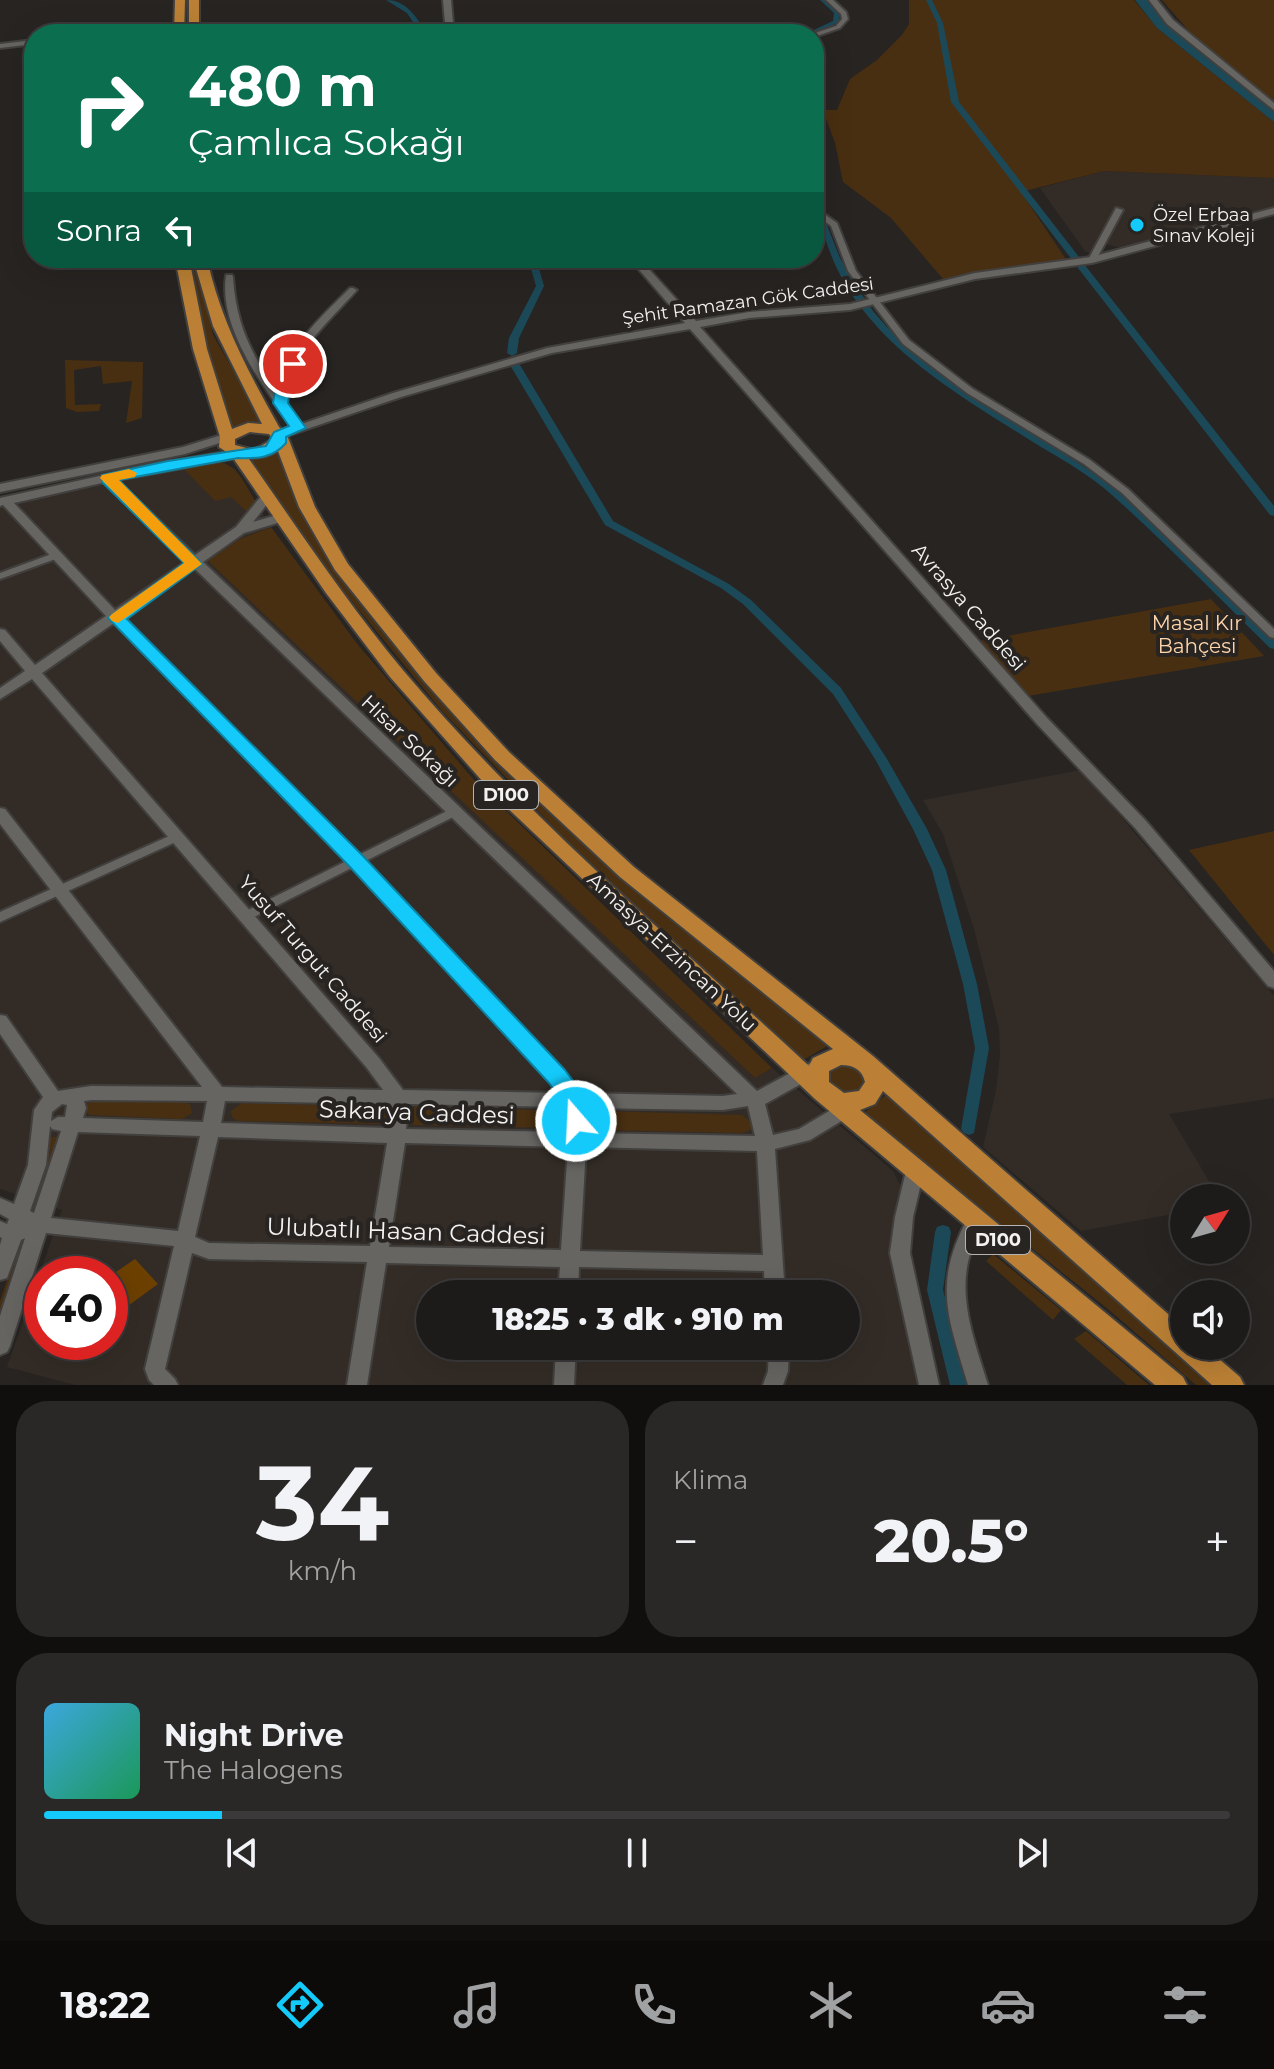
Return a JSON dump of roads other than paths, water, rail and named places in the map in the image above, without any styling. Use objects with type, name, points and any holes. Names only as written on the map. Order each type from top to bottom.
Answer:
[{"type":"highway","points":[[179,24],[180,0]]},
{"type":"highway","points":[[194,0],[194,24]]},
{"type":"highway","name":"Amasya-Erzincan Yolu","points":[[184,268],[197,343],[233,446],[280,518],[396,673],[469,756],[606,891],[812,1069]]},
{"type":"highway","name":"Amasya-Erzincan Yolu","points":[[202,268],[220,334],[277,435],[319,530],[341,566],[414,658],[483,737],[662,902],[865,1062],[1170,1332]]},
{"type":"highway","points":[[248,427],[277,435],[264,452],[233,446],[248,427]]},
{"type":"highway","points":[[812,1069],[838,1056],[865,1062],[875,1075],[876,1083],[868,1096],[852,1106]]},
{"type":"highway","name":"D100","points":[[812,1069],[823,1093],[852,1106],[915,1171],[1174,1385]]},
{"type":"highway","name":"Amasya-Erzincan Yolu","points":[[1202,1360],[1231,1385]]},
{"type":"street","points":[[447,0],[449,24]]},
{"type":"street","points":[[824,32],[838,27],[845,19],[844,13],[829,0]]},
{"type":"street","points":[[1153,0],[1170,22],[1274,107]]},
{"type":"street","points":[[0,46],[24,43]]},
{"type":"street","points":[[1092,260],[1119,210]]},
{"type":"street","name":"Şehit Ramazan Gök Caddesi","points":[[277,435],[533,354],[749,315],[850,307],[975,276],[1092,260],[1274,211]]},
{"type":"street","points":[[824,217],[834,225],[846,260],[873,302],[906,342],[938,369],[1087,462],[1125,491],[1274,635]]},
{"type":"street","name":"Avrasya Caddesi","points":[[643,268],[1042,721],[1141,825],[1274,982]]},
{"type":"street","points":[[229,277],[235,321],[262,375],[298,428]]},
{"type":"street","points":[[280,403],[283,384],[300,350],[353,290]]},
{"type":"street","points":[[2,497],[108,478],[233,446]]},
{"type":"street","points":[[2,497],[185,450],[233,446]]},
{"type":"street","name":"Hisar Sokağı","points":[[108,478],[755,1100]]},
{"type":"street","points":[[2,497],[116,618],[356,861],[557,1077],[575,1102],[577,1140],[569,1280]]},
{"type":"street","points":[[0,695],[240,530],[266,498]]},
{"type":"street","points":[[240,530],[280,518]]},
{"type":"street","points":[[0,576],[57,555]]},
{"type":"street","name":"Yusuf Turgut Caddesi","points":[[0,633],[373,1063],[399,1098]]},
{"type":"street","points":[[246,916],[455,811]]},
{"type":"street","points":[[0,813],[217,1094],[155,1369],[165,1383]]},
{"type":"street","points":[[0,917],[63,891],[176,837]]},
{"type":"street","points":[[0,1021],[62,1112],[42,1225],[0,1346]]},
{"type":"street","name":"Sakarya Caddesi","points":[[62,1112],[91,1093],[723,1103],[755,1100],[812,1069]]},
{"type":"street","points":[[357,1385],[397,1136],[399,1098]]},
{"type":"street","points":[[755,1100],[766,1144],[774,1280]]},
{"type":"street","name":"Sakarya Caddesi","points":[[62,1112],[211,1129],[766,1144],[804,1135],[852,1106]]},
{"type":"street","points":[[0,1272],[5,1231],[20,1214],[37,1165],[62,1112]]},
{"type":"street","points":[[915,1171],[904,1217],[900,1253],[929,1385]]},
{"type":"street","points":[[0,1206],[42,1225]]},
{"type":"street","points":[[976,1222],[959,1252],[954,1277],[978,1385]]},
{"type":"street","points":[[5,1231],[42,1225]]},
{"type":"street","name":"Ulubatlı Hasan Caddesi","points":[[42,1225],[185,1240],[209,1251],[773,1263]]},
{"type":"street","points":[[564,1385],[565,1360]]},
{"type":"street","points":[[773,1385],[778,1360]]},
{"type":"waterway","points":[[389,0],[409,12],[417,24]]},
{"type":"waterway","points":[[823,0],[838,13],[836,22],[824,27]]},
{"type":"waterway","points":[[929,0],[940,23],[955,102],[1076,259]]},
{"type":"waterway","points":[[1141,0],[1161,26],[1274,118]]},
{"type":"waterway","points":[[824,227],[851,286],[884,329],[966,395],[1114,491],[1274,645]]},
{"type":"waterway","points":[[1081,266],[1274,513]]},
{"type":"waterway","points":[[512,353],[514,338],[540,286],[535,268]]},
{"type":"waterway","points":[[515,365],[609,523],[725,586],[747,602],[837,691],[881,759],[939,870],[970,984],[982,1048],[969,1129]]},
{"type":"waterway","points":[[943,1232],[935,1290],[959,1385]]},
{"type":"place","name":"Özel Erbaa Sınav Koleji","points":[[1137,225]]},
{"type":"park label","name":"Masal Kır Bahçesi","points":[[1197,634]]}]
